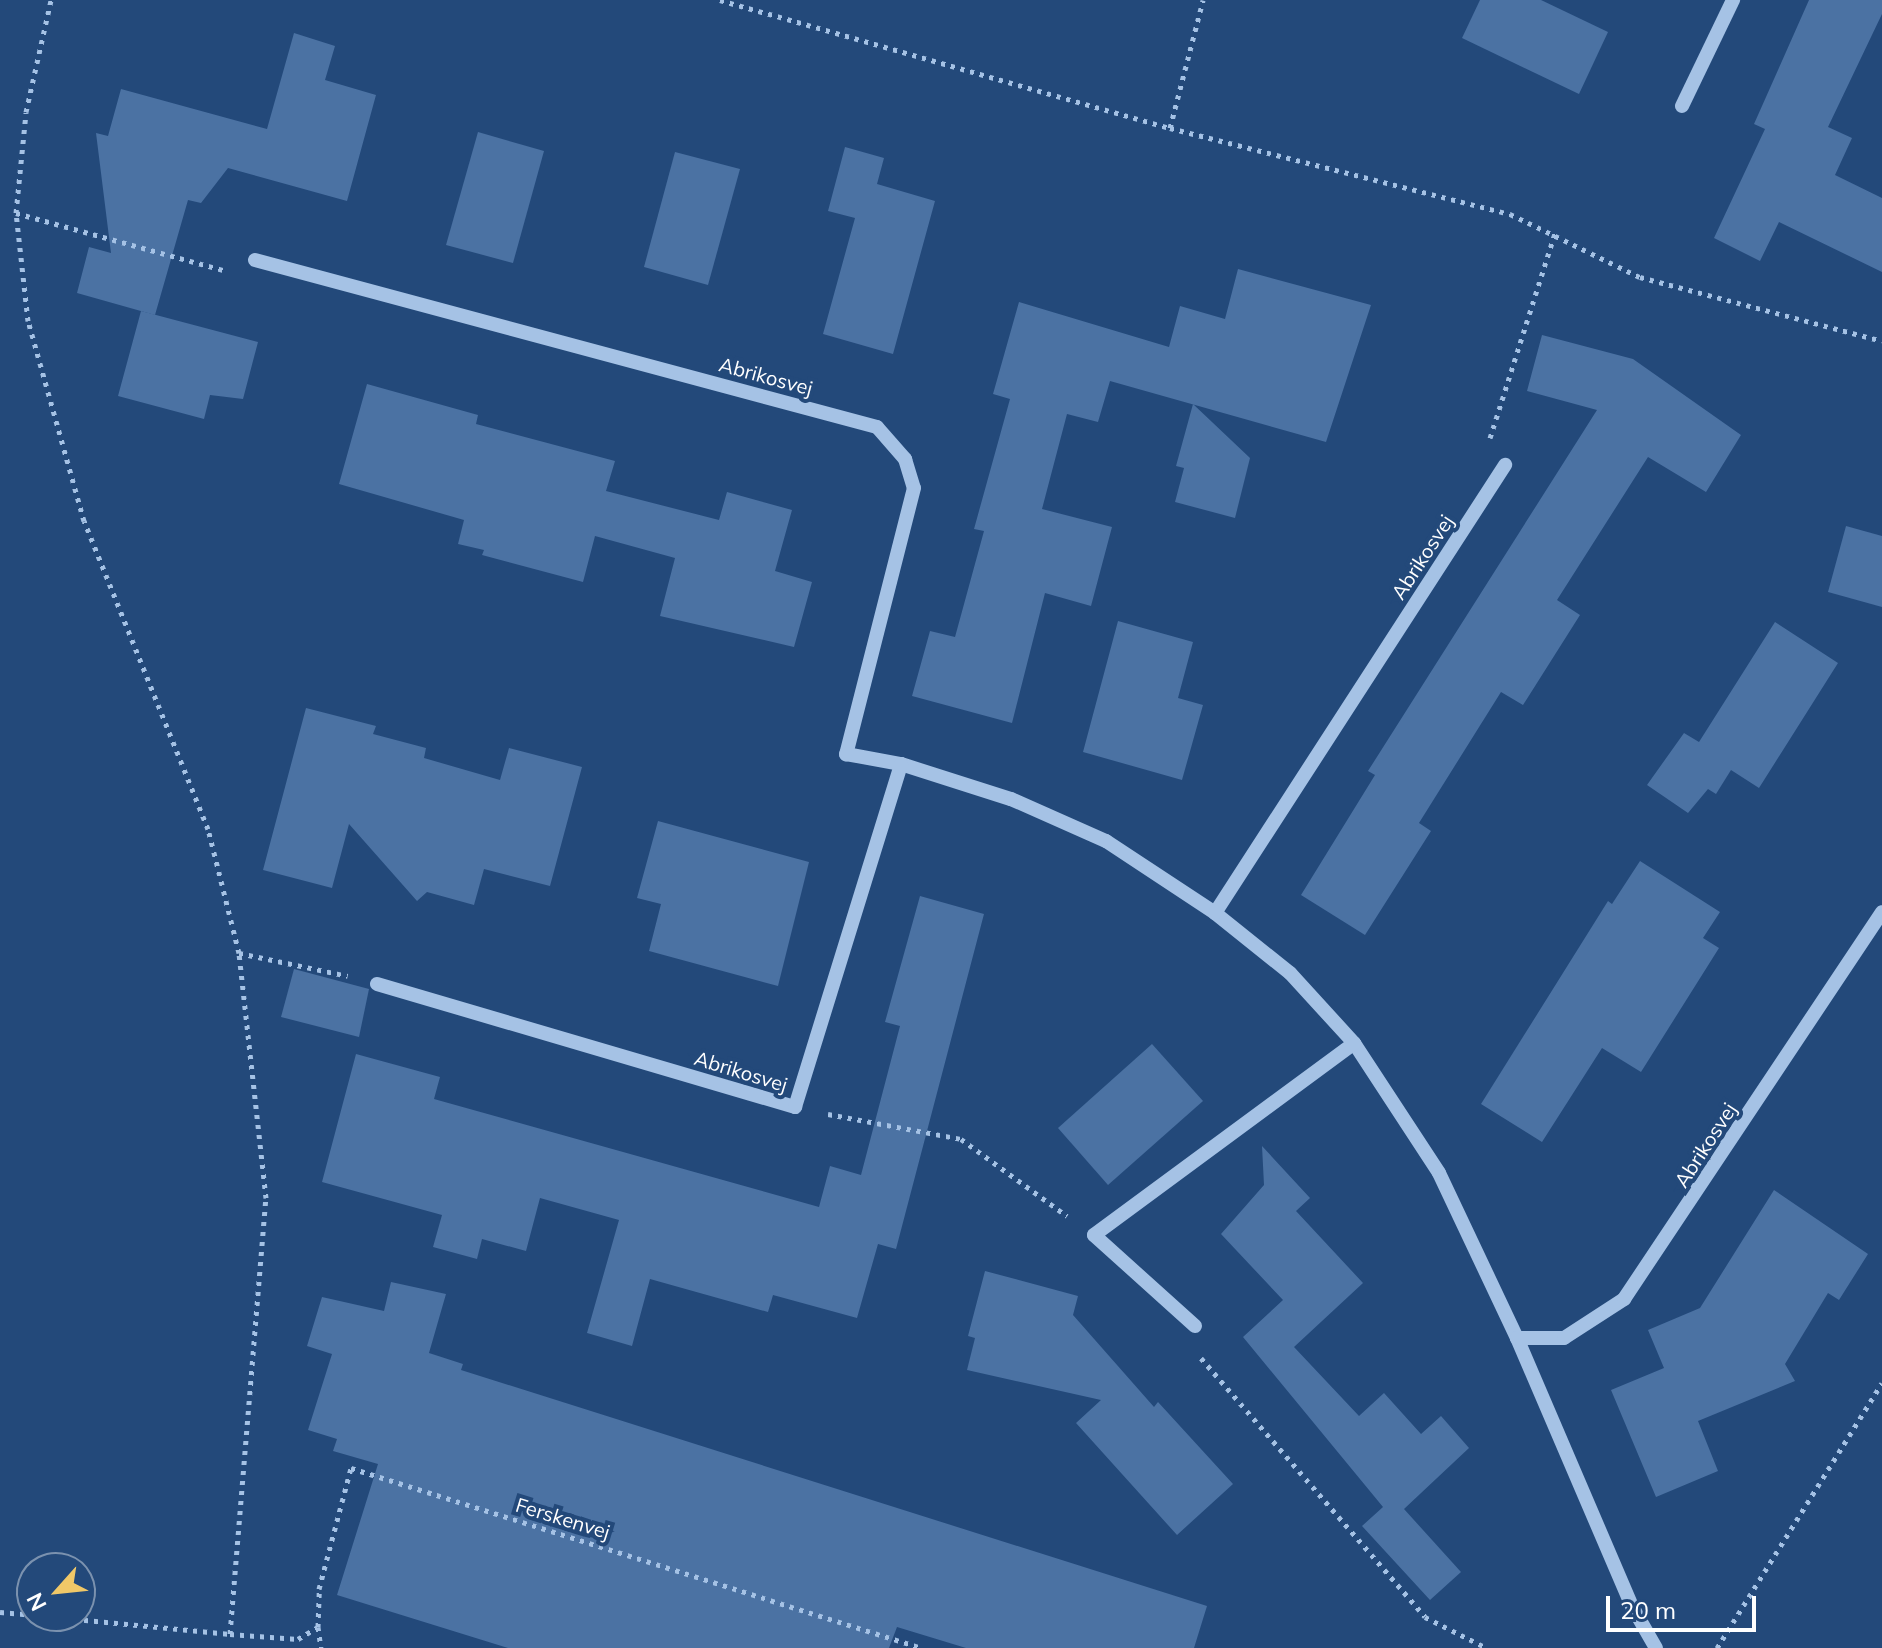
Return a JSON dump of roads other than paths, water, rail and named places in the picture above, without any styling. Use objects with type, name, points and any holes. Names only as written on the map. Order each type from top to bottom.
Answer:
[{"type":"street","points":[[1682,106],[1733,0]]},
{"type":"street","name":"Abrikosvej","points":[[255,260],[877,427],[905,459],[914,488],[846,754],[901,764],[1011,799],[1106,841],[1215,913],[1290,973],[1354,1043],[1439,1173],[1517,1338],[1633,1608],[1656,1648]]},
{"type":"street","name":"Abrikosvej","points":[[1215,913],[1505,465]]},
{"type":"street","name":"Abrikosvej","points":[[377,984],[795,1107],[901,764]]},
{"type":"street","name":"Abrikosvej","points":[[1517,1338],[1564,1338],[1624,1299],[1882,912]]},
{"type":"street","points":[[1195,1326],[1094,1235],[1354,1043]]}]
